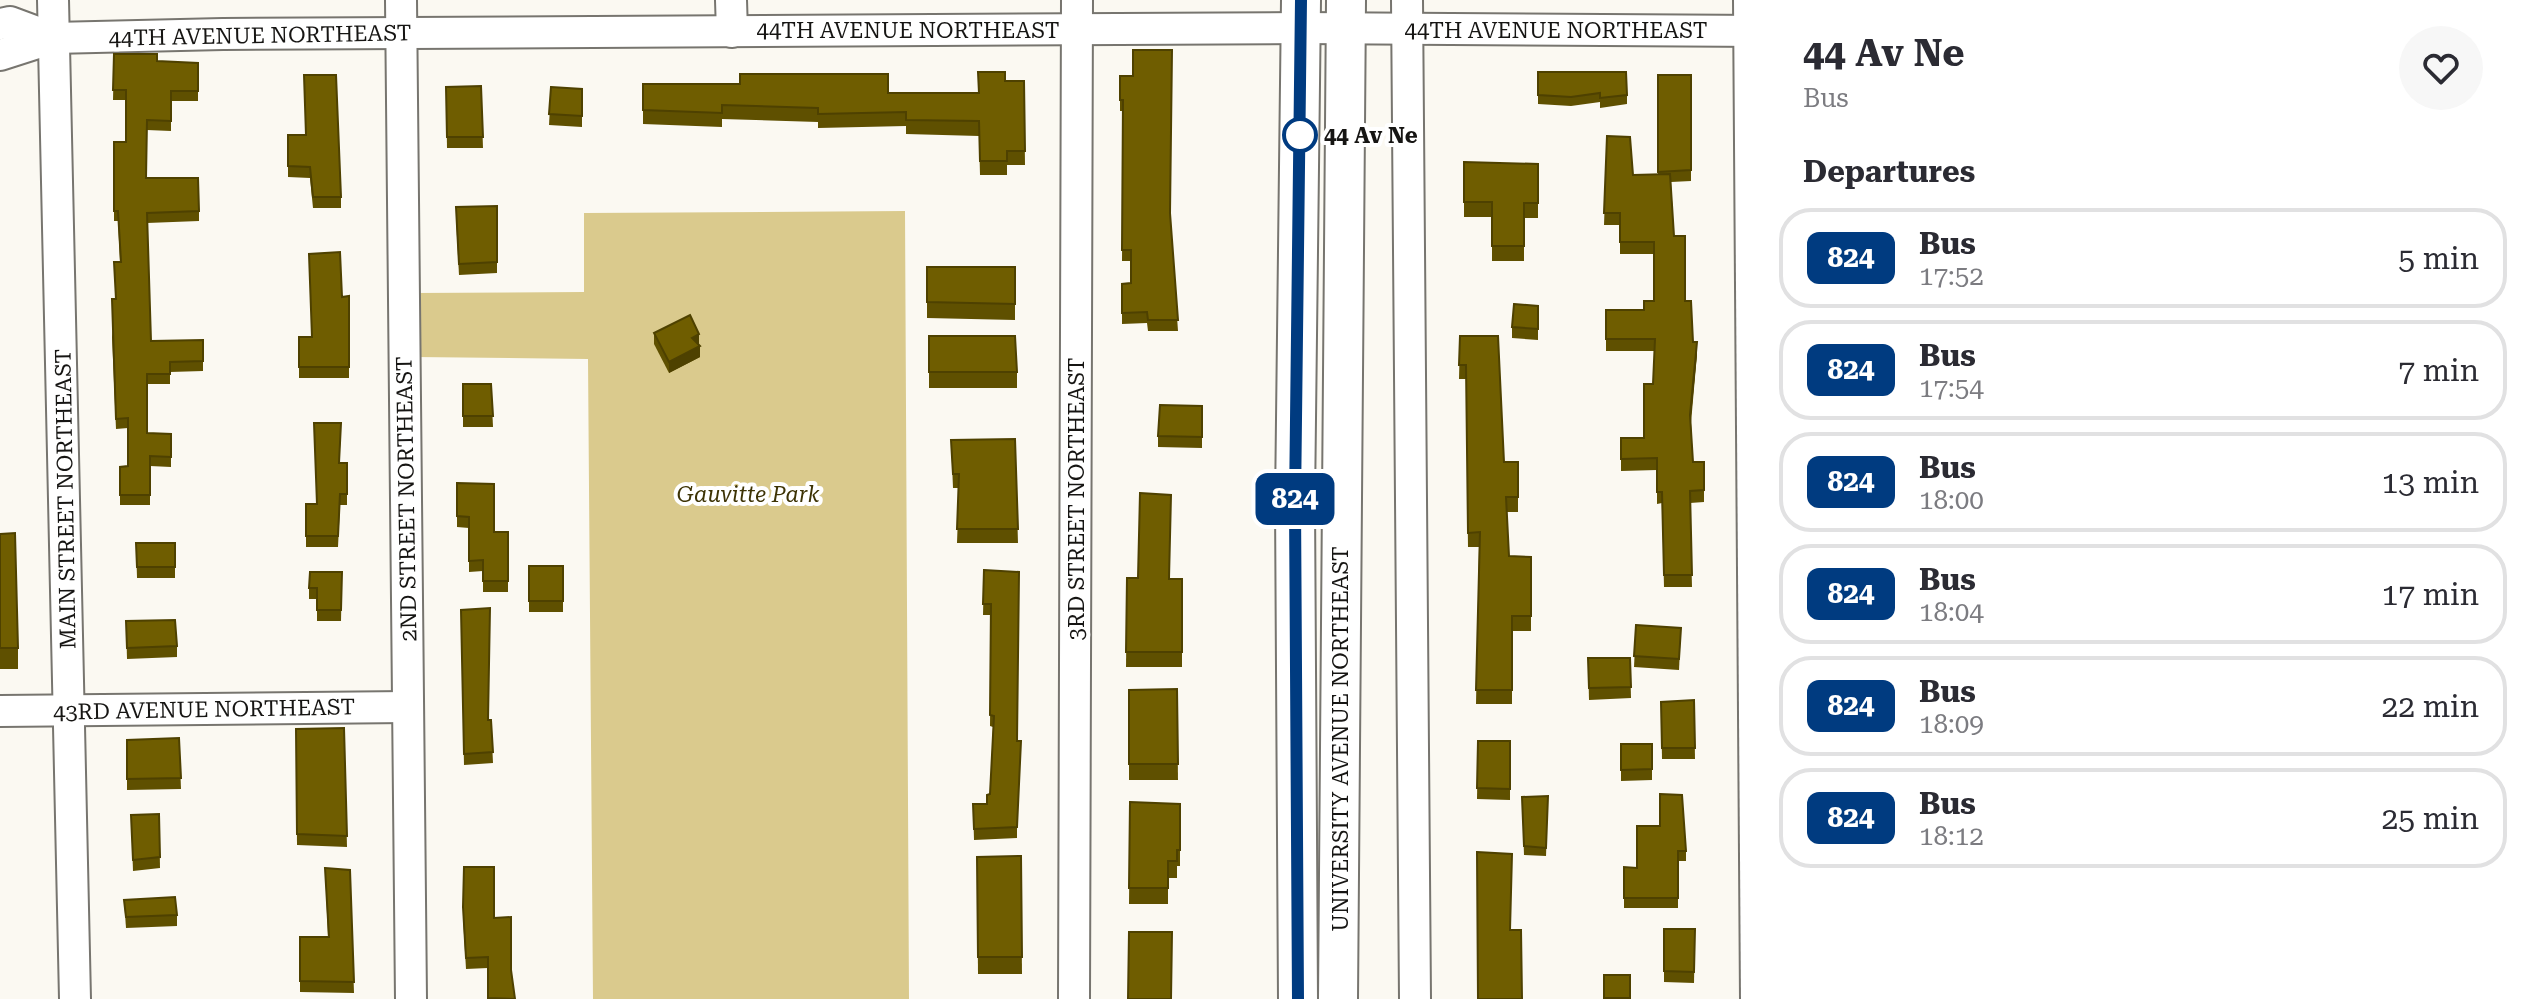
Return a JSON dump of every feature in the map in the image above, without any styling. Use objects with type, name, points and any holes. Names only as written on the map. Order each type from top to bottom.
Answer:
[{"type":"main road","name":"UNIVERSITY AVENUE NORTHEAST","points":[[1298,999],[1295,503],[1301,14]]},
{"type":"main road","name":"UNIVERSITY AVENUE NORTHEAST","points":[[1338,999],[1346,14]]},
{"type":"street","name":"MAIN STREET NORTHEAST","points":[[53,0],[75,999]]},
{"type":"street","name":"2ND STREET NORTHEAST","points":[[401,0],[411,999]]},
{"type":"street","points":[[731,0],[732,32]]},
{"type":"street","points":[[1749,0],[1756,31],[1756,999]]},
{"type":"street","name":"44TH AVENUE NORTHEAST","points":[[0,55],[53,38],[732,32],[1078,15],[1407,14],[1756,31]]},
{"type":"street","points":[[1407,14],[1415,999]]},
{"type":"street","name":"3RD STREET NORTHEAST","points":[[1074,999],[1078,15]]},
{"type":"street","name":"44TH AVENUE NORTHEAST","points":[[0,24],[10,22],[53,38]]},
{"type":"street","name":"43RD AVENUE NORTHEAST","points":[[0,711],[408,707]]},
{"type":"green space","name":"Gauvitte Park","points":[[905,211],[909,999],[593,999],[588,359],[415,357],[415,293],[584,292],[584,213]]},
{"type":"building","points":[[1133,50],[1172,50],[1170,213],[1178,320],[1148,320],[1147,312],[1122,313],[1122,284],[1131,283],[1131,250],[1122,250],[1123,100],[1120,100],[1120,76],[1133,76]]},
{"type":"building","points":[[114,54],[157,54],[157,61],[198,63],[198,91],[171,91],[171,121],[147,120],[146,178],[198,178],[199,211],[147,213],[151,341],[203,340],[203,361],[170,362],[170,374],[147,374],[147,433],[171,434],[171,457],[150,456],[150,495],[120,495],[120,467],[128,466],[128,418],[116,419],[112,299],[116,299],[114,262],[121,262],[118,211],[114,211],[114,142],[126,142],[126,90],[113,90]]},
{"type":"building","points":[[978,72],[1005,72],[1005,81],[1024,81],[1025,151],[1007,151],[1007,161],[980,161],[979,121],[906,120],[906,112],[818,114],[818,108],[722,105],[722,113],[643,110],[643,84],[740,84],[740,74],[888,74],[888,93],[979,93]]},
{"type":"building","points":[[1538,72],[1626,72],[1627,95],[1600,98],[1600,93],[1571,97],[1538,95]]},
{"type":"building","points":[[304,75],[336,75],[341,197],[313,197],[310,167],[288,166],[288,135],[306,135]]},
{"type":"building","points":[[1658,75],[1691,75],[1691,170],[1658,172]]},
{"type":"building","points":[[481,86],[483,137],[447,137],[446,87]]},
{"type":"building","points":[[551,87],[582,89],[582,116],[549,114]]},
{"type":"building","points":[[1607,136],[1630,137],[1633,175],[1670,174],[1674,236],[1685,236],[1685,301],[1691,301],[1693,342],[1697,342],[1690,415],[1693,462],[1704,462],[1704,490],[1690,491],[1692,575],[1664,575],[1662,492],[1657,492],[1657,458],[1621,459],[1621,438],[1644,438],[1644,384],[1653,384],[1655,339],[1606,339],[1606,310],[1644,310],[1644,301],[1654,301],[1654,242],[1620,242],[1620,213],[1604,213]]},
{"type":"building","points":[[1464,162],[1538,164],[1538,203],[1524,203],[1524,246],[1492,246],[1492,202],[1464,202]]},
{"type":"building","points":[[497,206],[497,262],[459,264],[456,207]]},
{"type":"building","points":[[340,252],[342,297],[349,296],[349,367],[299,367],[299,337],[312,337],[309,254]]},
{"type":"building","points":[[927,267],[1015,267],[1015,304],[927,302]]},
{"type":"building","points":[[1514,304],[1538,306],[1538,329],[1512,327]]},
{"type":"building","points":[[690,315],[699,334],[692,338],[700,346],[669,362],[654,333]]},
{"type":"building","points":[[929,336],[1015,336],[1017,372],[929,372]]},
{"type":"building","points":[[1460,336],[1498,336],[1504,462],[1518,462],[1518,497],[1506,497],[1509,556],[1531,557],[1531,616],[1512,616],[1512,690],[1476,690],[1480,532],[1468,533],[1466,365],[1459,365]]},
{"type":"building","points":[[463,384],[491,384],[493,416],[463,416]]},
{"type":"building","points":[[1160,405],[1202,406],[1202,437],[1158,436]]},
{"type":"building","points":[[314,423],[341,423],[339,463],[347,463],[347,494],[340,494],[338,536],[306,536],[306,504],[317,504]]},
{"type":"building","points":[[1015,439],[1018,529],[957,529],[959,474],[953,474],[951,440]]},
{"type":"building","points":[[457,483],[494,484],[494,532],[508,532],[508,581],[483,581],[483,560],[469,561],[469,517],[457,516]]},
{"type":"building","points":[[1140,493],[1171,495],[1169,579],[1182,579],[1182,652],[1126,652],[1127,578],[1138,578]]},
{"type":"building","points":[[15,533],[18,648],[0,648],[0,534]]},
{"type":"building","points":[[136,543],[175,543],[175,567],[137,567]]},
{"type":"building","points":[[529,566],[563,566],[563,601],[529,601]]},
{"type":"building","points":[[984,570],[1019,572],[1017,741],[1021,741],[1017,827],[974,829],[973,804],[987,804],[987,795],[990,794],[994,716],[990,715],[991,604],[983,604]]},
{"type":"building","points":[[310,572],[342,572],[341,610],[317,610],[317,588],[309,588]]},
{"type":"building","points":[[490,608],[488,720],[491,720],[493,752],[464,754],[461,610]]},
{"type":"building","points":[[175,620],[177,646],[127,648],[126,621]]},
{"type":"building","points":[[1636,625],[1681,628],[1679,659],[1634,656]]},
{"type":"building","points":[[1588,658],[1630,658],[1631,687],[1589,688]]},
{"type":"building","points":[[1177,689],[1178,764],[1129,764],[1129,690]]},
{"type":"building","points":[[1694,700],[1695,748],[1662,748],[1661,702]]},
{"type":"building","points":[[344,728],[347,836],[297,834],[296,729]]},
{"type":"building","points":[[179,738],[181,778],[127,779],[127,740]]},
{"type":"building","points":[[1478,741],[1510,741],[1510,789],[1477,788]]},
{"type":"building","points":[[1621,744],[1652,744],[1652,769],[1621,770]]},
{"type":"building","points":[[1660,794],[1682,795],[1686,851],[1678,851],[1678,898],[1624,898],[1624,867],[1637,868],[1637,826],[1660,826]]},
{"type":"building","points":[[1548,796],[1546,848],[1524,846],[1522,797]]},
{"type":"building","points":[[1130,802],[1180,804],[1180,850],[1177,850],[1177,861],[1168,861],[1168,888],[1129,888]]},
{"type":"building","points":[[159,814],[160,857],[133,860],[131,815]]},
{"type":"building","points":[[1477,852],[1512,854],[1510,930],[1521,930],[1522,999],[1478,999]]},
{"type":"building","points":[[1021,856],[1022,957],[978,957],[977,857]]},
{"type":"building","points":[[464,867],[494,867],[494,918],[511,917],[511,970],[515,999],[488,998],[488,957],[466,958]]},
{"type":"building","points":[[325,868],[350,870],[354,982],[300,981],[300,937],[329,937]]},
{"type":"building","points":[[175,897],[177,915],[126,917],[124,900]]},
{"type":"building","points":[[1664,929],[1695,929],[1694,972],[1664,971]]},
{"type":"building","points":[[1129,932],[1172,932],[1171,999],[1128,999]]},
{"type":"building","points":[[1604,975],[1630,975],[1630,998],[1604,998]]},
{"type":"bus line","name":"824","points":[[1298,999],[1295,503],[1301,0]]},
{"type":"place","name":"44 Av Ne","points":[[1300,135]]}]
